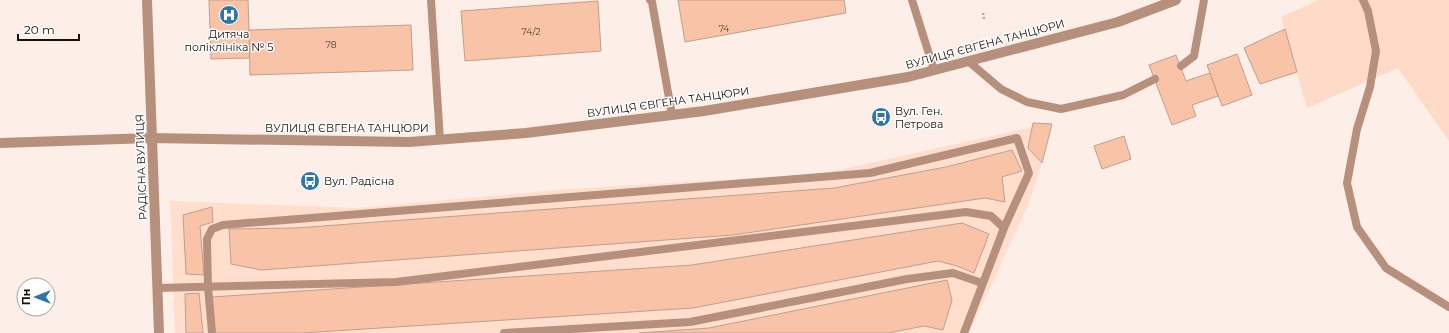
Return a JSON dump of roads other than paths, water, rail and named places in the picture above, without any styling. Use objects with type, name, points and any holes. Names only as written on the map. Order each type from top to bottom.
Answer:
[{"type":"street","name":"РАДІСНА ВУЛИЦЯ","points":[[147,0],[159,333]]},
{"type":"street","name":"ВУЛИЦЯ ЄВГЕНА ТАНЦЮРИ","points":[[0,143],[151,138],[409,142],[526,133],[704,111],[908,77],[1118,22],[1158,3],[1176,0]]},
{"type":"lane","points":[[431,0],[440,140]]},
{"type":"lane","points":[[650,0],[652,2],[672,115]]},
{"type":"lane","points":[[912,0],[934,70]]},
{"type":"lane","points":[[1181,66],[1194,56],[1204,0]]},
{"type":"lane","points":[[1363,0],[1368,11],[1376,51],[1370,87],[1357,129],[1347,183],[1357,227],[1386,268],[1449,307]]},
{"type":"lane","points":[[968,61],[1001,89],[1027,102],[1061,109],[1124,95],[1155,79]]},
{"type":"lane","points":[[212,333],[208,287],[207,239],[212,229],[223,225],[870,173],[1017,138],[1029,173],[1004,228],[964,333]]},
{"type":"lane","points":[[157,288],[396,282],[966,212],[991,216],[1004,228]]},
{"type":"lane","points":[[504,333],[690,322],[907,279],[953,272],[982,283]]},
{"type":"place","name":"Дитяча поліклініка № 5","points":[[229,15]]},
{"type":"place","name":"Вул. Ген. Петрова","points":[[881,117]]},
{"type":"place","name":"Вул. Радісна","points":[[310,181]]}]
